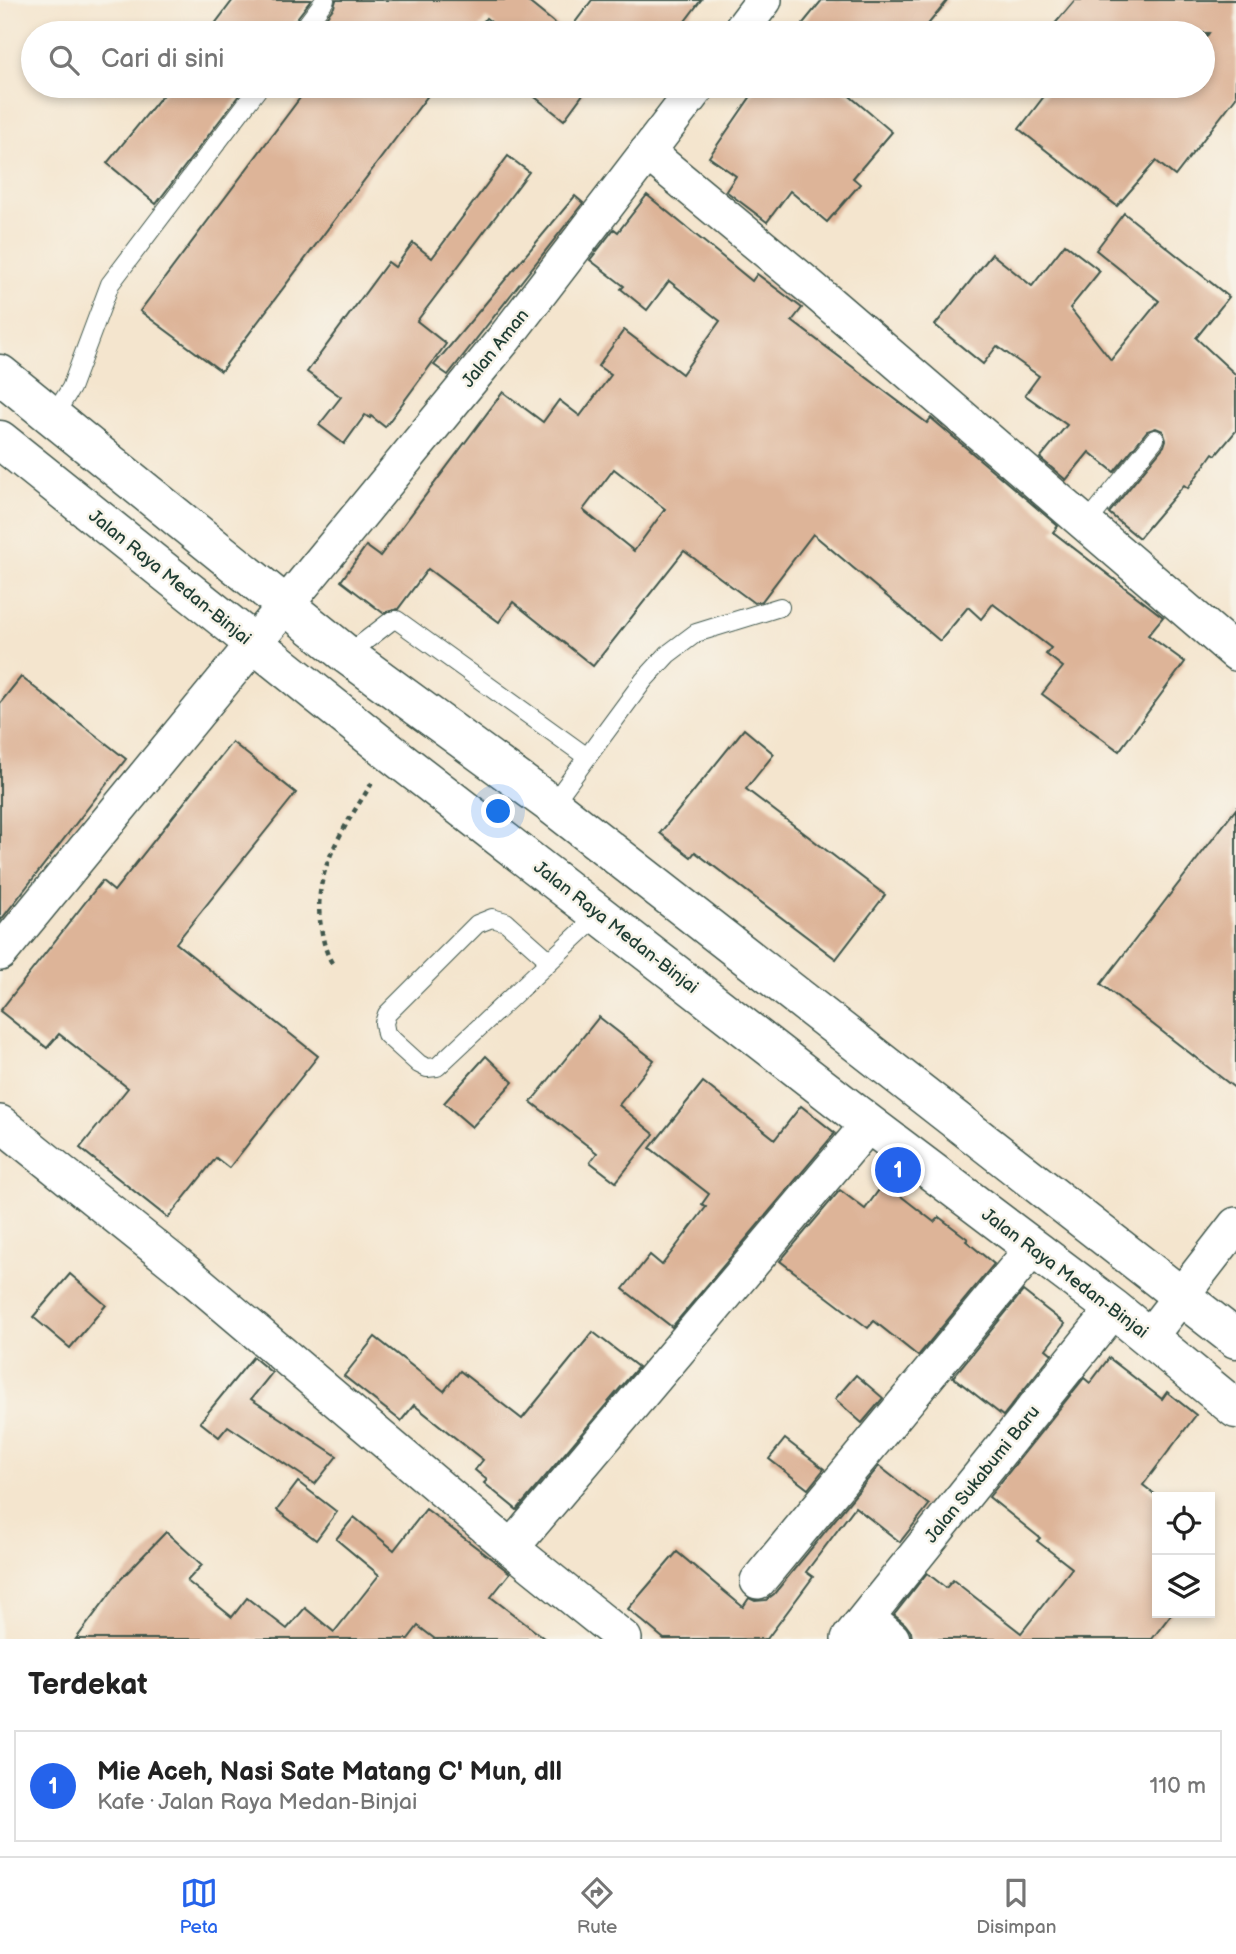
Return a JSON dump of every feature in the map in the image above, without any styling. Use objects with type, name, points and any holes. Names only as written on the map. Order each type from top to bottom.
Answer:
[{"type":"highway","points":[[0,374],[347,655],[552,805],[1236,1339]]},
{"type":"highway","name":"Jalan Raya Medan-Binjai","points":[[0,440],[253,643],[869,1124],[1114,1309],[1236,1409]]},
{"type":"street","points":[[747,21],[764,0]]},
{"type":"street","name":"Jalan Aman","points":[[0,953],[504,339],[689,98]]},
{"type":"street","points":[[647,152],[808,286],[1236,653]]},
{"type":"street","points":[[0,1123],[182,1269],[511,1548],[603,1632]]},
{"type":"street","points":[[511,1548],[869,1124]]},
{"type":"street","points":[[1149,1337],[1236,1224]]},
{"type":"street","points":[[758,1581],[1033,1248]]},
{"type":"street","name":"Jalan Sukabumi Baru","points":[[869,1632],[1114,1309]]},
{"type":"lane","points":[[309,21],[325,0]]},
{"type":"lane","points":[[53,417],[71,388],[110,284],[251,98]]},
{"type":"lane","points":[[1086,524],[1155,439]]},
{"type":"lane","points":[[552,805],[644,680],[668,654],[696,633],[780,607]]},
{"type":"lane","points":[[347,655],[391,621],[397,620],[587,757]]},
{"type":"lane","points":[[550,961],[506,922],[492,918],[477,924],[387,1014],[384,1023],[386,1034],[419,1064],[427,1068],[437,1067],[550,961],[600,914]]},
{"type":"path","points":[[332,963],[326,952],[318,910],[322,874],[334,844],[378,774]]},
{"type":"building","points":[[233,0],[311,0],[295,21],[217,21]]},
{"type":"building","points":[[336,0],[526,0],[552,21],[490,21],[486,18],[484,21],[323,21]]},
{"type":"building","points":[[592,0],[701,0],[685,21],[576,21]]},
{"type":"building","points":[[822,0],[948,0],[931,21],[805,21]]},
{"type":"building","points":[[1075,0],[1236,0],[1236,97],[1175,176],[1156,161],[1117,206],[1019,129],[1043,98],[1215,98],[1215,21],[1057,21]]},
{"type":"building","points":[[160,98],[237,98],[156,204],[107,163]]},
{"type":"building","points":[[300,98],[426,98],[221,371],[140,311]]},
{"type":"building","points":[[536,98],[580,98],[564,120]]},
{"type":"building","points":[[750,98],[852,98],[892,132],[853,178],[860,184],[827,222],[790,191],[767,222],[726,191],[736,176],[709,157]]},
{"type":"building","points":[[508,156],[529,172],[417,321],[446,344],[385,427],[371,416],[370,418],[365,415],[344,444],[319,425],[341,397],[307,372],[388,262],[395,267],[413,243],[432,258]]},
{"type":"building","points":[[647,195],[752,281],[757,274],[802,308],[792,321],[927,423],[931,418],[1058,526],[1053,532],[1163,617],[1148,635],[1185,662],[1119,751],[1042,694],[1063,667],[1046,654],[1051,648],[993,604],[981,619],[968,607],[940,641],[813,534],[762,601],[754,603],[684,551],[593,666],[513,602],[499,622],[428,569],[398,609],[383,613],[341,581],[366,546],[380,556],[503,392],[543,422],[559,400],[580,416],[611,375],[598,366],[624,330],[682,374],[720,321],[669,281],[647,310],[621,289],[624,286],[590,260],[614,229],[618,232]],"holes":[[[614,469],[665,509],[634,551],[583,510]]]},
{"type":"building","points":[[575,196],[583,203],[448,375],[434,365]]},
{"type":"building","points":[[1124,213],[1229,297],[1196,338],[1236,375],[1236,431],[1216,455],[1213,453],[1188,488],[1184,485],[1139,538],[1109,513],[1164,446],[1166,440],[1163,431],[1156,428],[1147,431],[1114,472],[1089,452],[1066,480],[1040,458],[1067,425],[1025,395],[1039,376],[997,346],[983,364],[935,325],[992,254],[1032,286],[1065,244],[1100,271],[1070,308],[1111,360],[1159,301],[1096,250]]},
{"type":"building","points":[[21,677],[126,759],[0,921],[0,703]]},
{"type":"building","points":[[744,729],[774,754],[746,789],[885,895],[836,959],[695,852],[691,857],[660,833]]},
{"type":"building","points":[[232,742],[296,793],[176,943],[318,1056],[229,1168],[216,1158],[168,1218],[80,1148],[128,1088],[59,1034],[47,1048],[0,1011],[102,881],[114,891]]},
{"type":"building","points":[[1236,809],[1236,1089],[1101,984]]},
{"type":"building","points":[[599,1017],[654,1060],[619,1105],[654,1134],[616,1182],[590,1162],[597,1153],[531,1102]]},
{"type":"building","points":[[486,1056],[513,1082],[472,1127],[444,1103]]},
{"type":"building","points":[[703,1082],[775,1139],[801,1106],[835,1133],[672,1327],[623,1289],[650,1255],[662,1265],[706,1207],[702,1204],[709,1194],[650,1148]]},
{"type":"building","points":[[884,1183],[934,1222],[939,1217],[968,1239],[966,1241],[994,1264],[918,1356],[874,1321],[868,1328],[780,1261],[840,1190],[865,1209]]},
{"type":"building","points":[[70,1274],[106,1305],[70,1348],[33,1317]]},
{"type":"building","points":[[1023,1291],[1065,1324],[1046,1349],[1052,1354],[1003,1416],[953,1377]]},
{"type":"building","points":[[593,1332],[638,1367],[517,1510],[484,1483],[487,1480],[475,1470],[483,1460],[414,1405],[401,1421],[344,1376],[375,1337],[444,1391],[460,1371],[522,1419]]},
{"type":"building","points":[[253,1357],[272,1373],[251,1399],[337,1456],[315,1484],[228,1426],[219,1437],[200,1422]]},
{"type":"building","points":[[1109,1358],[1162,1399],[1167,1392],[1196,1415],[1143,1485],[1152,1492],[1152,1618],[1168,1618],[1152,1639],[912,1639],[905,1624],[894,1615],[927,1573],[946,1588],[953,1580],[1021,1633],[1072,1568],[1037,1541],[1040,1538],[989,1497],[1084,1378],[1090,1383]]},
{"type":"building","points":[[856,1375],[883,1398],[862,1423],[835,1399]]},
{"type":"building","points":[[785,1439],[824,1469],[808,1489],[769,1459]]},
{"type":"building","points":[[879,1466],[929,1505],[900,1542],[855,1507],[806,1572],[813,1577],[767,1639],[664,1639],[628,1609],[677,1552],[743,1607],[749,1598],[755,1601],[766,1600],[774,1594]]},
{"type":"building","points":[[298,1482],[337,1512],[316,1540],[277,1510]]},
{"type":"building","points":[[426,1509],[510,1573],[491,1597],[545,1639],[435,1639],[418,1626],[408,1639],[76,1639],[121,1579],[166,1532],[202,1565],[187,1581],[232,1617],[247,1598],[287,1629],[305,1608],[334,1632],[379,1575],[336,1539],[354,1517],[394,1550]]},
{"type":"place","name":"Mie Aceh, Nasi Sate Matang C' Mun, dll","points":[[898,1170]]}]
